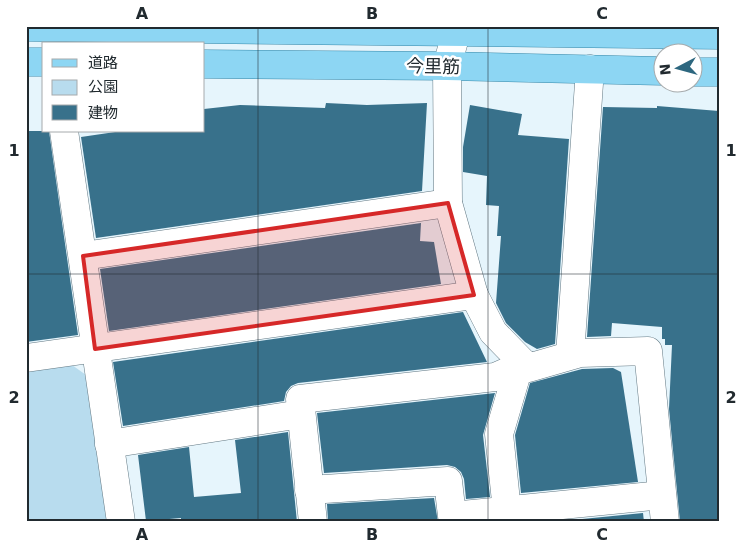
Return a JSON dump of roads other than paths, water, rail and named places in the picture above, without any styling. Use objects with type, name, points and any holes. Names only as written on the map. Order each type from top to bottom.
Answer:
[{"type":"main road","name":"今里筋","points":[[26,27],[656,30],[719,35]]},
{"type":"main road","points":[[26,62],[42,62]]},
{"type":"main road","name":"今里筋","points":[[205,64],[447,66],[652,71]]},
{"type":"main road","points":[[702,72],[719,72]]},
{"type":"street","points":[[309,490],[448,481],[452,516],[508,511],[663,509],[648,350],[580,353],[528,368],[522,365],[493,332],[474,294],[448,203],[447,66],[458,29]]},
{"type":"street","points":[[570,356],[590,69]]},
{"type":"street","points":[[64,132],[84,256],[95,349],[121,522]]},
{"type":"street","points":[[84,256],[448,203]]},
{"type":"street","points":[[26,358],[474,294]]},
{"type":"street","points":[[313,522],[300,399],[495,377],[522,365]]},
{"type":"street","points":[[508,511],[499,434],[522,365]]},
{"type":"street","points":[[109,444],[301,414]]}]
